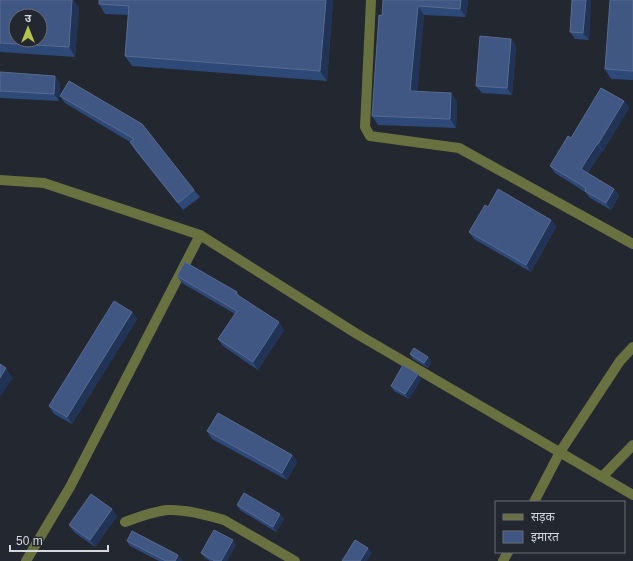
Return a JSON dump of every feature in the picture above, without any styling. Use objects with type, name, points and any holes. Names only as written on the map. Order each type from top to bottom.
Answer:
[{"type":"street","points":[[371,0],[365,127],[370,136],[459,148],[633,244]]},
{"type":"street","points":[[0,180],[44,183],[200,235],[357,334],[633,495]]},
{"type":"street","points":[[26,561],[70,487],[200,235]]},
{"type":"street","points":[[535,501],[560,452],[620,361],[633,347]]},
{"type":"street","points":[[602,477],[633,445]]},
{"type":"street","points":[[125,522],[166,510],[179,510],[212,517],[224,520],[295,561]]},
{"type":"building","points":[[0,0],[72,0],[69,47],[48,46],[48,8],[8,8],[8,43],[0,43]]},
{"type":"building","points":[[99,0],[326,0],[320,71],[125,56],[129,6],[99,4]]},
{"type":"building","points":[[383,0],[461,0],[460,9],[418,6],[410,91],[451,93],[450,119],[372,116],[379,15],[382,16]]},
{"type":"building","points":[[572,0],[586,0],[583,33],[570,32]]},
{"type":"building","points":[[610,0],[633,0],[633,71],[605,69]]},
{"type":"building","points":[[480,36],[511,39],[507,88],[476,86]]},
{"type":"building","points":[[0,72],[55,76],[54,94],[0,91]]},
{"type":"building","points":[[69,81],[142,124],[194,190],[178,203],[130,142],[134,139],[60,96]]},
{"type":"building","points":[[601,88],[624,101],[581,169],[614,189],[606,203],[585,191],[586,188],[550,166],[568,136],[571,138]]},
{"type":"building","points":[[498,189],[551,220],[526,265],[469,232],[485,205],[488,207]]},
{"type":"building","points":[[185,262],[237,292],[236,294],[279,322],[253,362],[218,339],[237,311],[177,276]]},
{"type":"building","points":[[114,301],[132,312],[67,417],[49,406]]},
{"type":"building","points":[[414,348],[428,357],[424,363],[410,354]]},
{"type":"building","points":[[0,364],[6,368],[0,378]]},
{"type":"building","points":[[403,365],[418,374],[405,394],[391,386]]},
{"type":"building","points":[[218,413],[292,455],[282,473],[207,431]]},
{"type":"building","points":[[244,493],[280,514],[273,527],[237,505]]},
{"type":"building","points":[[91,494],[112,509],[90,540],[69,525]]},
{"type":"building","points":[[214,530],[233,540],[221,561],[215,561],[201,553]]},
{"type":"building","points":[[132,531],[178,555],[175,561],[166,561],[127,541]]},
{"type":"building","points":[[355,540],[368,548],[360,561],[342,561]]}]
